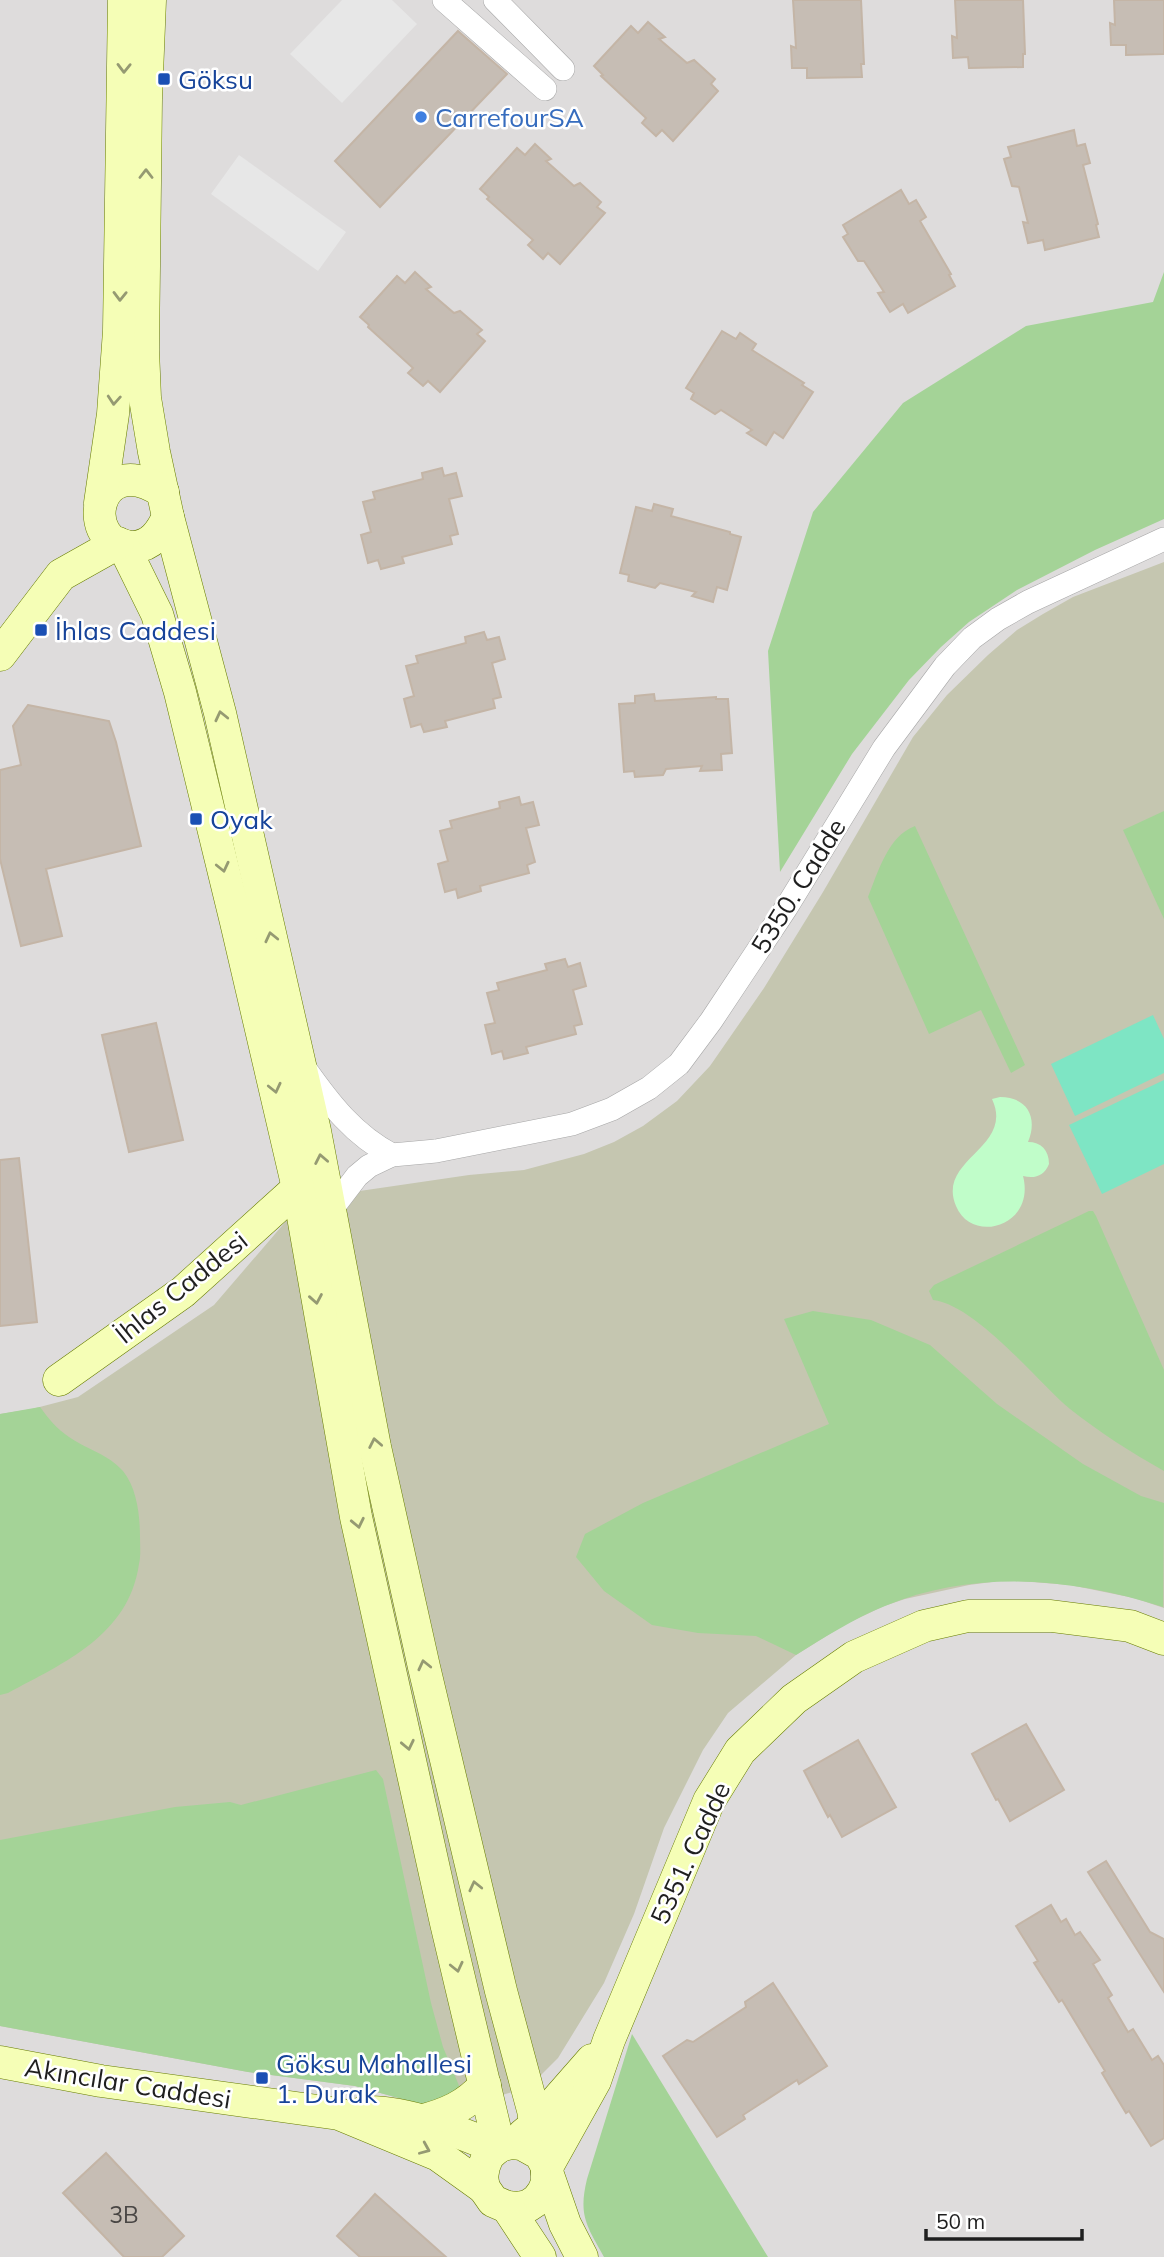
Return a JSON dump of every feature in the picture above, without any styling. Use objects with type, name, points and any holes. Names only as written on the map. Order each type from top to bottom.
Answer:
[{"type":"main road","points":[[124,0],[119,331],[113,414],[99,508],[100,524],[106,533],[120,544],[156,614],[180,692],[298,1188],[323,1223],[485,1926],[526,2083],[525,2151],[547,2183],[537,2200],[528,2206],[517,2208],[496,2198]]},
{"type":"main road","points":[[150,0],[146,99],[143,350],[145,398],[165,504],[220,713],[299,1059],[323,1223],[356,1517],[446,1923],[485,2085],[525,2151],[582,2257]]},
{"type":"main road","points":[[0,655],[61,575],[113,485],[122,480],[143,480],[165,504]]},
{"type":"main road","points":[[61,575],[120,544],[135,547],[146,544],[156,537],[165,504]]},
{"type":"main road","name":"İhlas Caddesi","points":[[59,1380],[183,1292],[298,1188]]},
{"type":"main road","name":"5351. Cadde","points":[[525,2151],[595,2081],[609,2040],[709,1801],[740,1751],[794,1699],[854,1657],[925,1626],[968,1616],[1051,1616],[1130,1626],[1164,1639]]},
{"type":"main road","name":"5351. Cadde","points":[[525,2151],[563,2095],[609,2040]]},
{"type":"main road","name":"Akıncılar Caddesi","points":[[0,2062],[101,2081],[340,2114],[383,2111],[525,2151]]},
{"type":"main road","points":[[526,2083],[541,2100],[563,2095]]},
{"type":"main road","points":[[420,2121],[445,2115],[459,2108],[485,2085]]},
{"type":"main road","name":"Akıncılar Caddesi","points":[[340,2114],[438,2155],[496,2198]]},
{"type":"main road","points":[[525,2151],[488,2156],[482,2177],[540,2257]]},
{"type":"street","points":[[444,0],[545,89]]},
{"type":"street","points":[[495,0],[563,69]]},
{"type":"street","name":"5350. Cadde","points":[[323,1223],[357,1176],[369,1166],[392,1155],[436,1151],[572,1124],[612,1109],[649,1088],[678,1064],[711,1021],[786,908],[884,748],[944,666],[972,638],[998,619],[1028,602],[1164,539]]},
{"type":"street","points":[[299,1059],[322,1093],[353,1129],[392,1155]]},
{"type":"shaded area","points":[[0,0],[1164,0],[1164,2257],[0,2257]]},
{"type":"shaded area","points":[[342,0],[392,0],[417,24],[342,103],[290,54]]},
{"type":"shaded area","points":[[239,155],[346,232],[318,271],[211,194]]},
{"type":"shaded area","points":[[1164,562],[1164,1608],[1134,1598],[1070,1585],[1007,1580],[969,1585],[884,1606],[844,1625],[796,1655],[728,1713],[703,1750],[664,1828],[634,1914],[604,1983],[558,2058],[528,2088],[472,2103],[420,2104],[355,2086],[248,2072],[0,2026],[0,1414],[78,1397],[214,1305],[305,1199],[469,1175],[524,1170],[584,1154],[643,1126],[677,1101],[710,1066],[764,988],[913,737],[947,695],[1017,630],[1043,614],[1073,597]]},
{"type":"green space","points":[[1164,272],[1164,519],[1017,590],[969,622],[941,647],[909,680],[852,754],[780,872],[768,651],[813,512],[903,403],[1026,326],[1153,302]]},
{"type":"green space","points":[[1164,811],[1164,919],[1123,830]]},
{"type":"green space","points":[[915,826],[1025,1065],[1011,1073],[981,1010],[929,1034],[868,897],[891,846]]},
{"type":"green space","points":[[1153,1015],[1164,1039],[1164,1073],[1075,1116],[1051,1064]]},
{"type":"green space","points":[[1164,1080],[1164,1164],[1102,1194],[1069,1125]]},
{"type":"green space","points":[[1000,1097],[1018,1101],[1028,1110],[1032,1125],[1028,1142],[1037,1143],[1043,1148],[1048,1155],[1049,1164],[1039,1176],[1023,1176],[1025,1193],[1012,1218],[988,1227],[975,1225],[964,1218],[956,1206],[953,1190],[956,1176],[993,1130],[996,1116],[992,1099]]},
{"type":"green space","points":[[1093,1211],[1096,1216],[1164,1370],[1164,1471],[1081,1418],[987,1329],[950,1305],[933,1300],[929,1291],[934,1285]]},
{"type":"green space","points":[[813,1311],[871,1320],[930,1345],[997,1404],[1083,1464],[1141,1496],[1164,1503],[1163,1607],[1094,1589],[1059,1584],[989,1582],[954,1586],[919,1594],[873,1611],[796,1655],[756,1636],[698,1633],[652,1625],[604,1591],[576,1557],[585,1534],[643,1503],[829,1424],[784,1319]]},
{"type":"green space","points":[[40,1407],[65,1434],[111,1460],[128,1478],[138,1511],[140,1561],[133,1589],[108,1628],[71,1658],[0,1695],[0,1414]]},
{"type":"green space","points":[[376,1770],[383,1779],[431,2003],[443,2047],[460,2088],[454,2102],[420,2104],[355,2086],[248,2072],[0,2026],[0,1840],[175,1807],[230,1802],[241,1805]]},
{"type":"green space","points":[[632,2034],[768,2257],[604,2257],[586,2220],[584,2192]]},
{"type":"building","points":[[793,0],[861,0],[864,64],[861,64],[862,77],[807,78],[807,68],[792,68],[791,46],[796,48]]},
{"type":"building","points":[[955,0],[1023,0],[1023,67],[969,68],[968,57],[953,58],[952,36],[957,38]]},
{"type":"building","points":[[1114,0],[1164,0],[1164,54],[1126,55],[1126,45],[1111,45],[1110,23],[1115,25]]},
{"type":"building","points":[[648,22],[665,37],[659,39],[687,63],[694,60],[715,79],[711,84],[718,91],[673,141],[662,130],[656,136],[642,123],[646,118],[601,76],[603,75],[594,66],[631,26],[638,33]]},
{"type":"building","name":"CarrefourSA","points":[[458,31],[507,74],[380,207],[335,161]]},
{"type":"building","points":[[1074,130],[1077,146],[1085,144],[1090,163],[1083,165],[1099,237],[1045,250],[1043,240],[1028,243],[1023,222],[1028,223],[1019,187],[1012,186],[1004,159],[1011,157],[1008,147]]},
{"type":"building","points":[[535,144],[551,159],[546,161],[574,186],[580,183],[601,202],[597,207],[605,213],[560,264],[548,253],[543,259],[528,245],[533,240],[487,199],[489,197],[480,189],[517,148],[525,155]]},
{"type":"building","points":[[901,190],[909,204],[916,200],[926,217],[920,221],[951,274],[949,275],[955,286],[908,313],[903,304],[890,312],[878,293],[884,292],[864,261],[858,261],[843,237],[848,234],[843,225]]},
{"type":"building","points":[[415,272],[431,287],[426,289],[454,313],[460,311],[482,330],[477,334],[485,341],[440,392],[428,381],[423,386],[408,373],[413,368],[360,317],[397,276],[405,283]]},
{"type":"building","points":[[722,331],[736,339],[740,333],[756,344],[752,350],[804,383],[802,385],[813,392],[783,438],[774,432],[766,445],[747,433],[752,430],[721,410],[715,414],[691,399],[694,393],[686,388]]},
{"type":"building","points":[[442,468],[444,476],[456,473],[462,496],[449,499],[458,534],[450,536],[452,544],[402,557],[404,563],[381,569],[378,560],[368,563],[361,535],[371,532],[363,502],[375,499],[373,492],[423,479],[422,473]]},
{"type":"building","points":[[654,504],[673,509],[671,516],[741,537],[727,590],[717,587],[713,602],[692,596],[696,592],[660,583],[655,588],[628,581],[629,575],[620,573],[636,507],[652,511]]},
{"type":"building","points":[[484,632],[487,640],[499,637],[505,659],[492,663],[501,697],[493,699],[495,708],[445,721],[447,727],[424,732],[421,724],[411,727],[404,699],[414,696],[406,666],[418,663],[416,656],[466,643],[465,637]]},
{"type":"building","points":[[654,694],[655,701],[716,697],[728,699],[732,753],[721,754],[722,770],[700,771],[702,766],[666,769],[663,775],[635,777],[634,771],[624,772],[619,704],[635,703],[635,696]]},
{"type":"building","points":[[28,705],[109,721],[141,846],[46,869],[62,936],[21,946],[0,859],[0,770],[21,765],[13,726]]},
{"type":"building","points":[[519,797],[521,805],[533,802],[539,825],[526,828],[535,862],[527,865],[529,873],[480,886],[481,891],[458,898],[456,889],[445,892],[438,864],[448,861],[440,831],[452,828],[450,821],[500,808],[499,802]]},
{"type":"building","points":[[565,959],[568,967],[580,963],[586,986],[573,990],[582,1024],[574,1026],[576,1034],[526,1047],[528,1053],[504,1059],[502,1051],[492,1054],[485,1025],[495,1023],[487,993],[499,990],[497,983],[547,970],[545,964]]},
{"type":"building","points":[[156,1023],[183,1140],[129,1152],[102,1035]]},
{"type":"building","points":[[19,1158],[37,1322],[0,1326],[0,1160]]},
{"type":"building","points":[[1026,1724],[1064,1790],[1010,1821],[972,1754]]},
{"type":"building","points":[[858,1740],[896,1807],[842,1837],[830,1815],[828,1817],[804,1771]]},
{"type":"building","points":[[1106,1861],[1150,1932],[1164,1939],[1164,1992],[1088,1872]]},
{"type":"building","points":[[1051,1905],[1061,1922],[1066,1919],[1075,1935],[1080,1932],[1100,1960],[1093,1964],[1112,1995],[1108,1998],[1128,2032],[1133,2029],[1152,2060],[1158,2056],[1164,2065],[1164,2138],[1151,2146],[1129,2111],[1126,2113],[1102,2073],[1105,2071],[1062,2000],[1059,2002],[1034,1963],[1038,1961],[1016,1926]]},
{"type":"building","points":[[773,1983],[827,2066],[799,2084],[797,2080],[743,2115],[745,2119],[717,2137],[663,2056],[687,2040],[693,2042],[746,2007],[745,2002]]},
{"type":"building","points":[[106,2153],[184,2236],[162,2257],[124,2257],[63,2193]]},
{"type":"building","points":[[375,2194],[446,2257],[360,2257],[337,2236]]},
{"type":"place","name":"Göksu","points":[[164,79]]},
{"type":"place","name":"CarrefourSA","points":[[421,117]]},
{"type":"place","name":"İhlas Caddesi","points":[[41,630]]},
{"type":"place","name":"Oyak","points":[[196,819]]},
{"type":"place","name":"Göksu Mahallesi 1. Durak","points":[[262,2078]]}]
